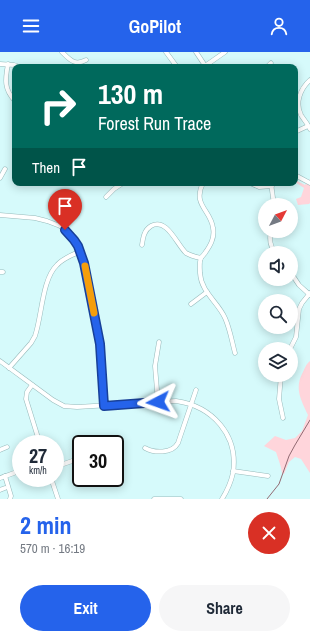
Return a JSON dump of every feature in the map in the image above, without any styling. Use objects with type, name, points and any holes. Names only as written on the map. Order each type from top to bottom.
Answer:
[{"type":"street","points":[[62,52],[74,63],[86,60]]},
{"type":"street","points":[[166,52],[175,64]]},
{"type":"street","points":[[196,52],[205,64]]},
{"type":"street","points":[[209,64],[225,52]]},
{"type":"street","points":[[0,64],[12,65]]},
{"type":"street","points":[[8,64],[6,85],[12,97]]},
{"type":"street","points":[[298,131],[309,128],[300,113],[299,100],[303,88],[310,80]]},
{"type":"street","points":[[0,178],[5,169]]},
{"type":"street","points":[[298,177],[310,183]]},
{"type":"street","points":[[106,197],[118,186]]},
{"type":"street","points":[[202,186],[199,192],[201,204],[213,225],[214,231],[212,242],[201,258],[201,278],[207,292],[226,319],[235,353]]},
{"type":"street","points":[[271,186],[273,198]]},
{"type":"street","points":[[0,214],[41,217],[65,230],[81,251],[100,344],[104,406]]},
{"type":"street","points":[[142,245],[147,229],[157,224],[162,225],[166,227],[180,247],[191,256],[201,258]]},
{"type":"street","points":[[9,368],[31,343],[35,336],[47,281],[51,271],[62,261],[81,251]]},
{"type":"street","points":[[294,342],[296,337],[299,309],[310,295],[298,284]]},
{"type":"street","points":[[191,304],[207,292]]},
{"type":"street","points":[[158,402],[155,366],[159,342]]},
{"type":"street","points":[[0,362],[52,400],[64,406],[104,406],[176,401],[191,404],[210,414],[224,430],[232,450],[233,471],[229,487],[222,499]]},
{"type":"street","points":[[280,382],[279,399],[284,418]]},
{"type":"street","points":[[32,386],[27,392],[26,399],[37,435]]},
{"type":"street","points":[[144,448],[150,451],[168,451],[175,448],[196,390]]},
{"type":"street","points":[[0,450],[7,448]]},
{"type":"street","points":[[233,471],[268,476]]},
{"type":"street","points":[[0,478],[12,473]]},
{"type":"street","points":[[5,476],[11,496],[10,499]]},
{"type":"street","points":[[54,487],[58,499]]},
{"type":"street","points":[[0,490],[5,488]]},
{"type":"street","points":[[154,499],[181,499]]},
{"type":"shaded area","points":[[310,179],[309,204],[298,205],[298,198],[301,197],[304,188],[298,184],[298,182],[305,185]]},
{"type":"shaded area","points":[[310,361],[310,473],[301,459],[295,457],[289,462],[284,474],[282,473],[276,452],[264,446],[275,436],[286,440],[295,438],[302,431],[308,415],[300,394],[299,383],[305,368]]},
{"type":"waterway","points":[[267,499],[279,484],[289,456],[310,420]]},
{"type":"slow traffic","points":[[85,266],[94,313]]},
{"type":"route","points":[[65,230],[78,246],[83,257],[100,344],[104,406],[158,402]]}]
